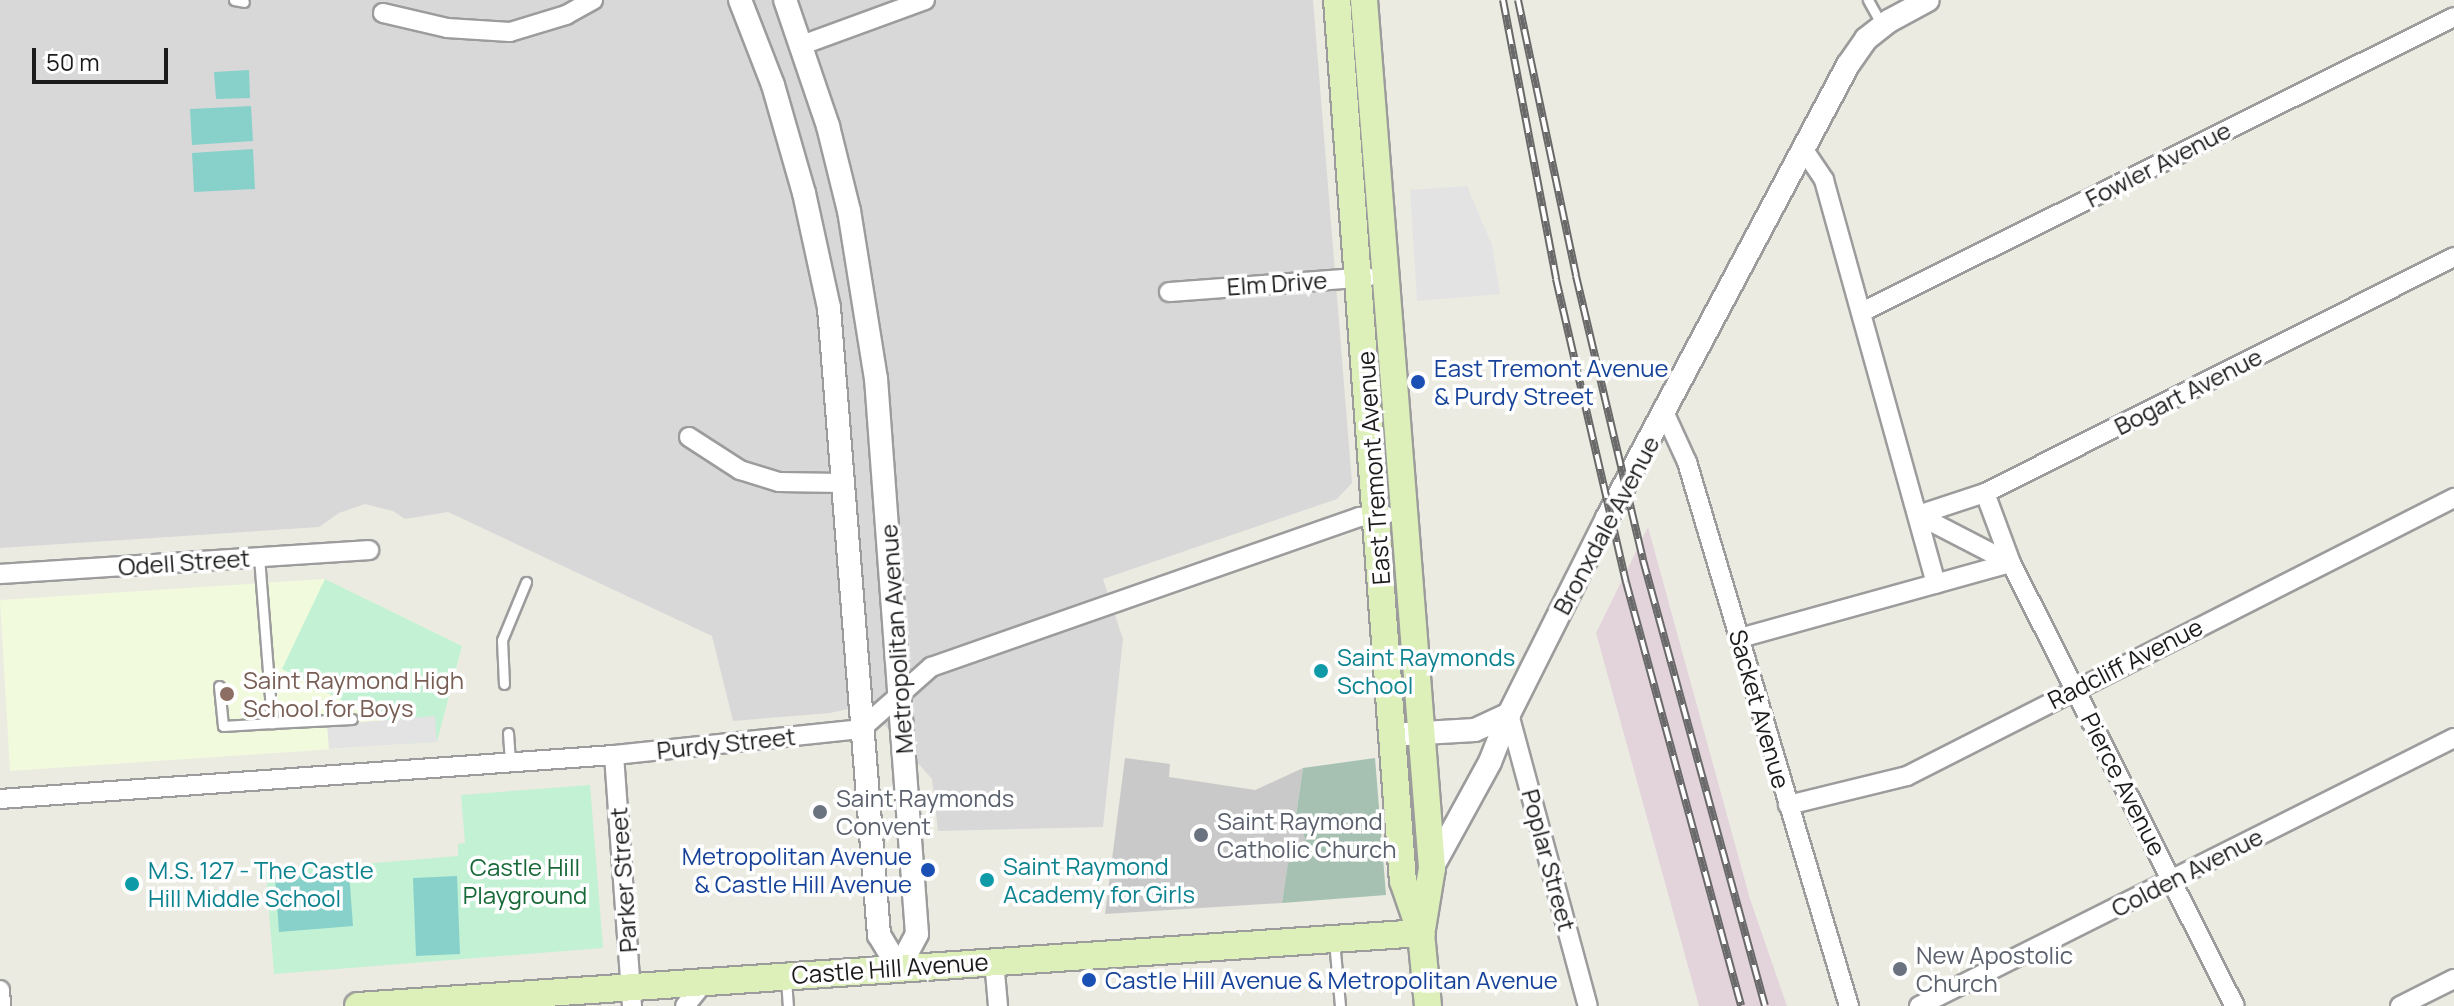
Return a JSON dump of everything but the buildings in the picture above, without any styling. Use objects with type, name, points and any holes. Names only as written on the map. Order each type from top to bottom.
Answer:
[{"type":"main road","name":"East Tremont Avenue","points":[[1337,0],[1354,52],[1385,275],[1432,868],[1421,933]]},
{"type":"main road","name":"East Tremont Avenue","points":[[1364,0],[1354,52],[1358,277],[1403,881],[1421,933],[1428,1006]]},
{"type":"main road","name":"Castle Hill Avenue","points":[[358,1006],[632,997],[705,981],[1421,933]]},
{"type":"street","points":[[383,13],[447,28],[510,32],[535,27],[593,0]]},
{"type":"street","name":"Metropolitan Avenue","points":[[740,0],[770,72],[804,193],[827,302],[879,935],[899,968]]},
{"type":"street","name":"Metropolitan Avenue","points":[[785,0],[828,126],[849,211],[882,433],[917,934],[899,968]]},
{"type":"street","points":[[802,45],[925,0]]},
{"type":"street","name":"Bronxdale Avenue","points":[[1432,868],[1490,762],[1509,714],[1607,518],[1856,52],[1883,26],[1928,0]]},
{"type":"street","name":"Fowler Avenue","points":[[1862,312],[2454,17]]},
{"type":"street","points":[[1804,150],[1824,180],[1936,584]]},
{"type":"street","name":"Bogart Avenue","points":[[1918,515],[1985,493],[2454,257]]},
{"type":"street","name":"Elm Drive","points":[[1169,292],[1385,275]]},
{"type":"street","points":[[827,302],[864,296]]},
{"type":"street","name":"Sacket Avenue","points":[[1665,414],[1687,462],[1849,1006]]},
{"type":"street","points":[[689,437],[740,470],[779,482],[841,483]]},
{"type":"street","name":"Pierce Avenue","points":[[1985,493],[2011,563],[2235,1006]]},
{"type":"street","name":"Radcliff Avenue","points":[[1788,805],[1907,776],[2076,687],[2454,498]]},
{"type":"street","points":[[861,729],[931,667],[1359,517],[1404,514]]},
{"type":"street","points":[[1918,515],[2011,563]]},
{"type":"street","name":"Odell Street","points":[[0,574],[369,550]]},
{"type":"street","points":[[1740,638],[2011,563]]},
{"type":"street","points":[[1393,734],[1475,730],[1509,714]]},
{"type":"street","name":"Poplar Street","points":[[1509,714],[1588,1006]]},
{"type":"street","name":"Purdy Street","points":[[0,799],[614,755],[861,729]]},
{"type":"street","name":"Colden Avenue","points":[[1919,1006],[2454,738]]},
{"type":"street","name":"Parker Street","points":[[614,755],[632,997]]},
{"type":"street","points":[[994,961],[998,1006]]},
{"type":"street","points":[[2400,1006],[2454,979]]},
{"type":"street","points":[[685,1006],[705,981]]},
{"type":"street","points":[[0,990],[1,1006]]},
{"type":"lane","points":[[1868,0],[1883,26]]},
{"type":"lane","points":[[259,557],[272,723]]},
{"type":"lane","points":[[504,684],[502,640],[526,582]]},
{"type":"lane","points":[[219,686],[223,726],[352,719]]},
{"type":"lane","points":[[508,733],[510,762]]},
{"type":"lane","points":[[1334,941],[1340,1006]]},
{"type":"lane","points":[[786,976],[788,1006]]},
{"type":"shaded area","points":[[0,0],[1313,0],[1352,483],[1337,499],[1103,579],[1123,639],[1103,827],[938,831],[932,779],[867,705],[830,713],[733,721],[712,636],[448,512],[405,519],[393,511],[365,504],[339,513],[319,527],[0,548]]},
{"type":"shaded area","points":[[249,70],[250,98],[216,99],[214,72]]},
{"type":"shaded area","points":[[251,106],[253,141],[192,145],[190,109]]},
{"type":"shaded area","points":[[253,149],[255,189],[194,192],[192,153]]},
{"type":"shaded area","points":[[1467,186],[1492,245],[1500,294],[1417,301],[1410,190]]},
{"type":"shaded area","points":[[1648,527],[1750,899],[1787,1006],[1699,1006],[1596,633]]},
{"type":"shaded area","name":"Saint Raymond High School for Boys","points":[[325,579],[462,646],[437,742],[10,771],[0,600]]},
{"type":"shaded area","points":[[435,716],[437,742],[329,749],[327,725]]},
{"type":"shaded area","points":[[1125,758],[1170,764],[1169,777],[1255,790],[1303,768],[1294,828],[1303,832],[1307,845],[1302,858],[1288,864],[1282,903],[1105,914]]},
{"type":"shaded area","points":[[1375,758],[1386,895],[1282,903],[1288,863],[1302,858],[1307,846],[1303,832],[1294,829],[1303,768]]},
{"type":"shaded area","points":[[349,872],[353,926],[279,932],[275,877]]},
{"type":"shaded area","points":[[457,876],[460,954],[416,956],[413,878]]},
{"type":"green space","points":[[325,579],[462,646],[437,742],[404,744],[403,732],[282,669]]},
{"type":"green space","name":"Castle Hill Playground","points":[[590,785],[603,948],[274,974],[266,872],[458,856],[458,844],[465,843],[461,795]]},
{"type":"railway","points":[[1503,0],[1556,279],[1626,582],[1741,1006]]},
{"type":"railway","points":[[1518,0],[1576,276],[1643,560],[1765,1006]]},
{"type":"place","name":"East Tremont Avenue & Purdy Street","points":[[1418,382]]},
{"type":"place","name":"Saint Raymonds School","points":[[1321,671]]},
{"type":"place","name":"Saint Raymond High School for Boys","points":[[227,694]]},
{"type":"place","name":"Saint Raymonds Convent","points":[[820,812]]},
{"type":"place","name":"Saint Raymond Catholic Church","points":[[1201,835]]},
{"type":"place","name":"Metropolitan Avenue & Castle Hill Avenue","points":[[928,870]]},
{"type":"place","name":"Saint Raymond Academy for Girls","points":[[987,880]]},
{"type":"place","name":"M.S. 127 - The Castle Hill Middle School","points":[[132,884]]},
{"type":"place","name":"New Apostolic Church","points":[[1900,969]]},
{"type":"place","name":"Castle Hill Avenue & Metropolitan Avenue","points":[[1089,980]]}]
